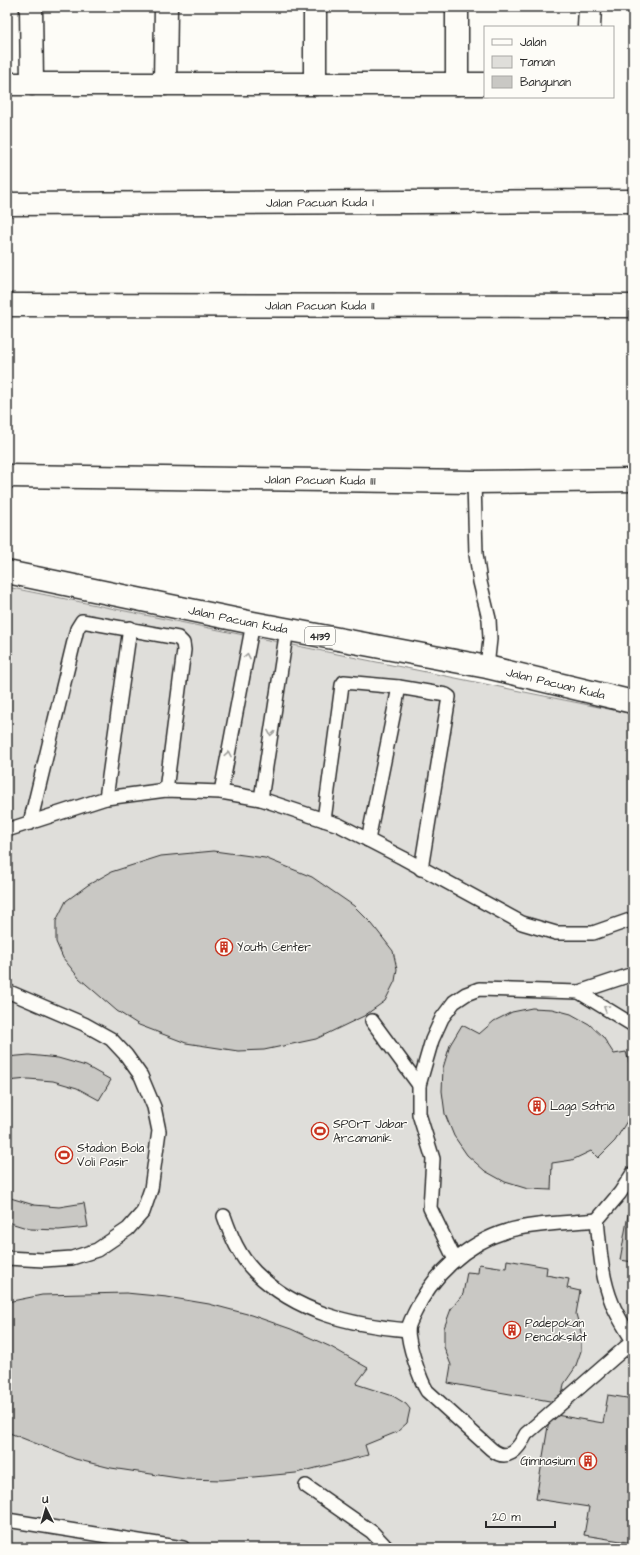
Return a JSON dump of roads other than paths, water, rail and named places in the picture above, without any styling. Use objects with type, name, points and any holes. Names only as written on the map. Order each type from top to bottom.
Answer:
[{"type":"street","points":[[31,7],[32,84]]},
{"type":"street","points":[[165,84],[166,7]]},
{"type":"street","points":[[314,7],[315,84]]},
{"type":"street","points":[[456,7],[457,84]]},
{"type":"street","points":[[590,7],[590,26]]},
{"type":"street","points":[[7,84],[484,84]]},
{"type":"street","name":"Jalan Pacuan Kuda I","points":[[7,204],[633,201]]},
{"type":"street","name":"Jalan Pacuan Kuda II","points":[[7,305],[633,306]]},
{"type":"street","name":"Jalan Pacuan Kuda III","points":[[7,476],[474,482],[633,480]]},
{"type":"street","name":"Jalan Pacuan Kuda","points":[[7,572],[254,623],[487,667],[633,702]]},
{"type":"lane","points":[[474,482],[476,554],[480,582],[489,619],[490,639],[487,667]]},
{"type":"lane","points":[[30,823],[78,625],[82,621],[130,628],[178,638],[184,646],[166,790]]},
{"type":"lane","points":[[221,792],[254,623]]},
{"type":"lane","points":[[106,798],[130,628]]},
{"type":"lane","points":[[261,799],[287,629]]},
{"type":"lane","points":[[324,820],[342,683],[348,681],[399,687],[446,695],[448,697],[421,869]]},
{"type":"lane","points":[[368,840],[399,687]]},
{"type":"lane","points":[[7,830],[106,798],[166,790],[221,792],[261,799],[324,820],[368,840],[522,923],[556,933],[593,933],[633,919]]},
{"type":"lane","points":[[454,1260],[430,1208],[433,1159],[419,1114],[418,1084],[432,1040],[442,1018],[454,1002],[466,994],[479,989],[579,992],[633,974]]},
{"type":"lane","points":[[7,991],[84,1024],[111,1039],[126,1055],[141,1076],[154,1107],[159,1131],[151,1189],[143,1212],[128,1228],[97,1250],[72,1258],[44,1260],[7,1258]]},
{"type":"lane","points":[[579,992],[633,1025]]},
{"type":"lane","points":[[372,1021],[418,1084]]},
{"type":"lane","points":[[597,1220],[601,1266],[606,1287],[612,1304],[633,1341],[526,1434],[520,1446],[513,1452],[504,1456],[498,1454],[427,1391],[420,1380],[408,1330],[423,1297],[434,1282],[454,1260],[483,1241],[507,1231],[597,1220],[620,1193],[633,1173]]},
{"type":"lane","points":[[224,1216],[232,1238],[254,1271],[292,1300],[311,1309],[342,1320],[370,1327],[408,1330]]},
{"type":"lane","points":[[306,1486],[372,1532],[387,1548]]},
{"type":"lane","points":[[7,1520],[182,1548]]},
{"type":"place","name":"Youth Center","points":[[224,947]]},
{"type":"place","name":"Laga Satria","points":[[537,1106]]},
{"type":"place","name":"SPOrT Jabar Arcamanik","points":[[320,1131]]},
{"type":"place","name":"Stadion Bola Voli Pasir","points":[[64,1155]]},
{"type":"place","name":"Padepokan Pencaksilat","points":[[512,1330]]},
{"type":"place","name":"Gimnasium","points":[[588,1461]]}]
